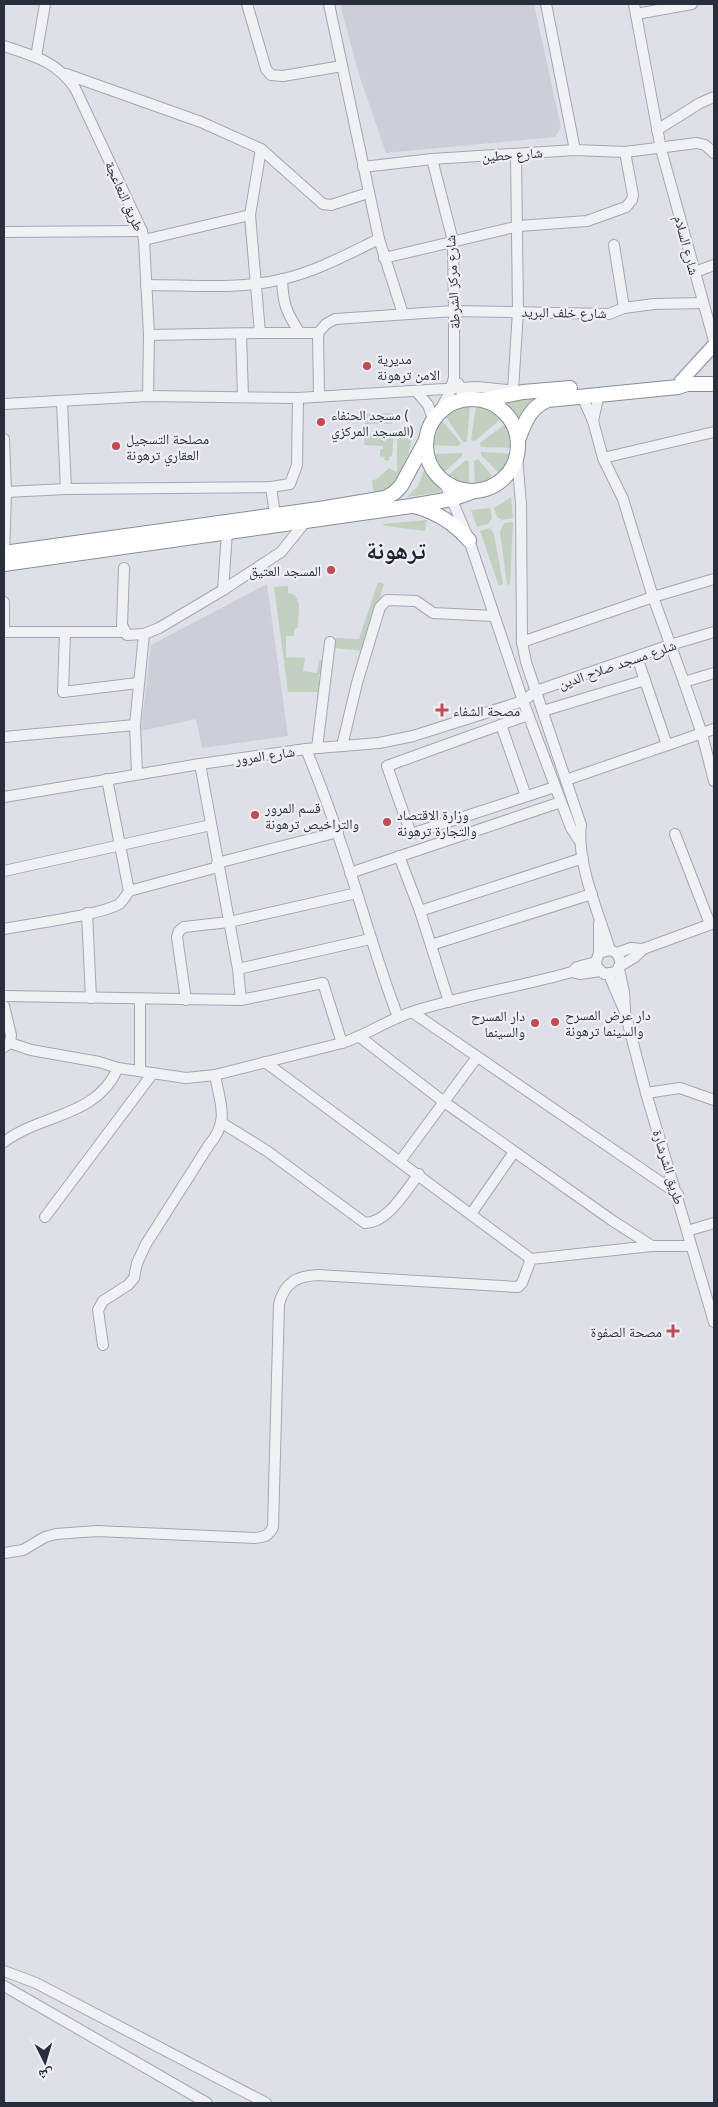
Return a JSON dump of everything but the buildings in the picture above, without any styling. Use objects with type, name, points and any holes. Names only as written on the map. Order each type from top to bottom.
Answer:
[{"type":"highway","points":[[4,564],[452,499],[496,486],[509,473],[517,458],[518,440],[526,418],[540,404],[554,399],[678,388],[684,383]]},
{"type":"highway","points":[[482,400],[518,391],[684,383],[714,384]]},
{"type":"highway","points":[[4,553],[363,502],[394,493],[410,473],[435,417],[455,396],[482,400],[495,405],[506,414],[514,426],[518,440]]},
{"type":"highway","points":[[426,440],[429,465],[445,484],[458,490],[472,492]]},
{"type":"highway","points":[[411,506],[443,518],[469,540]]},
{"type":"main road","points":[[684,383],[714,345]]},
{"type":"street","points":[[36,57],[45,4]]},
{"type":"street","points":[[247,4],[266,69],[271,75],[282,76],[342,66]]},
{"type":"street","points":[[329,4],[368,193],[384,258],[403,314]]},
{"type":"street","points":[[546,4],[576,150]]},
{"type":"street","points":[[635,9],[692,4]]},
{"type":"street","name":"شارع السلام","points":[[635,9],[661,149],[714,341]]},
{"type":"street","name":"طريق النعاعجة","points":[[4,46],[36,57],[65,74],[75,88],[143,236],[149,335],[148,396]]},
{"type":"street","points":[[65,74],[201,122],[261,149],[323,204],[331,205],[368,193]]},
{"type":"street","points":[[657,130],[714,97]]},
{"type":"street","name":"شارع حطين","points":[[364,168],[432,159],[576,150],[625,152],[697,143],[705,145],[714,153]]},
{"type":"street","points":[[260,333],[250,215],[261,149]]},
{"type":"street","points":[[384,258],[452,240],[519,226],[587,221],[626,207],[632,200],[633,195],[625,152]]},
{"type":"street","points":[[4,404],[148,396],[298,398],[319,395],[417,392],[455,396],[518,391],[519,226],[516,155]]},
{"type":"street","name":"شارع مركز الشرطة","points":[[432,159],[452,240],[455,396]]},
{"type":"street","points":[[4,232],[143,236],[250,215]]},
{"type":"street","points":[[146,285],[256,284],[282,279],[305,273],[379,239]]},
{"type":"street","points":[[614,245],[624,308]]},
{"type":"street","points":[[695,272],[714,265]]},
{"type":"street","points":[[282,279],[285,309],[300,333]]},
{"type":"street","name":"شارع خلف البريد","points":[[318,333],[326,324],[335,319],[454,311],[609,314],[624,308],[654,304],[703,303]]},
{"type":"street","points":[[149,335],[318,333],[319,395]]},
{"type":"street","points":[[241,334],[243,397]]},
{"type":"street","points":[[417,392],[435,417]]},
{"type":"street","points":[[593,421],[599,394]]},
{"type":"street","points":[[582,396],[593,421],[603,458],[623,500],[653,597],[702,734],[714,781]]},
{"type":"street","points":[[6,492],[66,489],[271,487],[290,484],[298,465],[298,398]]},
{"type":"street","points":[[62,402],[66,489]]},
{"type":"street","points":[[603,458],[714,432]]},
{"type":"street","points":[[4,439],[6,492],[4,559]]},
{"type":"street","points":[[517,458],[521,504],[522,642],[526,662],[581,825],[579,840],[599,921],[601,965],[625,1012]]},
{"type":"street","points":[[445,484],[469,540],[523,701],[555,787],[571,828],[579,840]]},
{"type":"street","points":[[271,487],[275,515]]},
{"type":"street","points":[[4,602],[4,632],[124,632],[127,634],[144,634],[159,628],[281,552],[306,521]]},
{"type":"street","points":[[222,590],[227,532]]},
{"type":"street","points":[[124,568],[122,625],[124,632]]},
{"type":"street","points":[[522,642],[653,597],[714,579]]},
{"type":"street","points":[[342,746],[357,683],[380,607],[387,600],[416,601],[433,613],[494,616]]},
{"type":"street","points":[[65,632],[63,692],[138,683]]},
{"type":"street","name":"شلرع مسجد صلاح الدين","points":[[523,701],[536,692],[670,645],[714,632]]},
{"type":"street","points":[[137,773],[135,725],[144,634]]},
{"type":"street","points":[[317,748],[330,642]]},
{"type":"street","points":[[637,657],[667,745]]},
{"type":"street","points":[[684,682],[714,674]]},
{"type":"street","points":[[543,711],[645,680]]},
{"type":"street","name":"شارع المرور","points":[[4,797],[137,773],[306,749],[379,743],[413,736],[523,701]]},
{"type":"street","points":[[528,715],[387,766],[411,834],[555,787]]},
{"type":"street","points":[[4,737],[135,725]]},
{"type":"street","points":[[501,725],[526,796]]},
{"type":"street","points":[[566,780],[714,730]]},
{"type":"street","points":[[306,749],[338,832],[370,938],[398,1017]]},
{"type":"street","points":[[200,764],[217,865],[230,922],[241,1000]]},
{"type":"street","points":[[107,779],[129,892]]},
{"type":"street","points":[[350,873],[561,802]]},
{"type":"street","points":[[4,871],[210,825]]},
{"type":"street","points":[[4,929],[87,913],[117,905],[129,892],[217,865],[338,832]]},
{"type":"street","points":[[4,1006],[11,1035],[7,1045],[99,1062],[118,1068],[186,1078],[215,1075],[342,1043],[360,1037],[398,1017],[412,1012],[572,972],[580,974],[601,965],[614,951],[631,948],[642,949],[712,924],[675,834]]},
{"type":"street","points":[[399,856],[420,910],[449,1002]]},
{"type":"street","points":[[420,910],[583,858]]},
{"type":"street","points":[[186,1000],[177,938],[179,931],[184,927],[230,922],[357,893]]},
{"type":"street","points":[[431,945],[592,894]]},
{"type":"street","points":[[87,913],[91,998]]},
{"type":"street","points":[[599,921],[620,959],[625,1012]]},
{"type":"street","points":[[238,969],[370,938]]},
{"type":"street","points":[[601,965],[620,968],[642,949]]},
{"type":"street","points":[[4,996],[140,1000],[241,1000],[323,983],[342,1043]]},
{"type":"street","points":[[140,1000],[140,1071]]},
{"type":"street","points":[[412,1012],[678,1194]]},
{"type":"street","name":"طريق الشرشارة","points":[[625,1012],[646,1093],[678,1194],[691,1246],[714,1322]]},
{"type":"street","points":[[360,1037],[444,1102],[652,1246]]},
{"type":"street","points":[[401,1160],[477,1058]]},
{"type":"street","points":[[265,1062],[401,1160],[531,1259],[652,1246],[691,1246]]},
{"type":"street","points":[[4,1142],[72,1112],[102,1093],[111,1083],[118,1068]]},
{"type":"street","points":[[45,1216],[153,1073]]},
{"type":"street","points":[[103,1345],[98,1310],[103,1301],[128,1285],[134,1278],[146,1244],[209,1144],[219,1133],[222,1123],[215,1075]]},
{"type":"street","points":[[646,1093],[680,1088],[714,1100]]},
{"type":"street","points":[[222,1123],[266,1151],[365,1223],[373,1223],[382,1218],[419,1174]]},
{"type":"street","points":[[471,1214],[514,1152]]},
{"type":"street","points":[[687,1231],[714,1223]]},
{"type":"street","points":[[4,1553],[23,1550],[45,1537],[56,1534],[97,1531],[146,1535],[264,1537],[270,1533],[273,1527],[279,1304],[287,1286],[294,1279],[318,1275],[518,1287],[522,1283],[531,1259]]},
{"type":"street","points":[[4,1971],[36,1984],[266,2103]]},
{"type":"street","points":[[4,1986],[207,2103]]},
{"type":"shaded area","points":[[340,4],[534,4],[561,127],[555,137],[386,153],[359,75]]},
{"type":"shaded area","points":[[267,584],[288,736],[202,748],[196,719],[141,731],[151,645]]},
{"type":"green space","points":[[538,396],[525,408],[519,420],[499,402]]},
{"type":"green space","points":[[470,406],[467,442],[463,442],[444,414],[456,408]]},
{"type":"green space","points":[[476,406],[489,409],[503,417],[475,441],[471,440]]},
{"type":"green space","points":[[393,413],[392,424],[365,424],[365,414]]},
{"type":"green space","points":[[439,417],[461,443],[458,446],[428,445],[431,430]]},
{"type":"green space","points":[[508,422],[515,437],[515,448],[481,447],[480,443]]},
{"type":"green space","points":[[397,432],[413,434],[406,463],[398,479],[392,485],[374,494],[372,481],[389,468],[397,472]]},
{"type":"green space","points":[[365,434],[394,434],[392,456],[389,457],[389,461],[384,460],[385,457],[380,456],[380,449],[383,449],[383,446],[364,445]]},
{"type":"green space","points":[[481,452],[513,454],[512,466],[502,476],[481,455]]},
{"type":"green space","points":[[462,453],[462,456],[440,476],[432,465],[429,454]]},
{"type":"green space","points":[[478,459],[497,482],[495,485],[481,491],[475,490],[474,461]]},
{"type":"green space","points":[[466,460],[469,462],[469,489],[462,489],[456,487],[445,478]]},
{"type":"green space","points":[[424,470],[438,483],[441,492],[407,497],[418,486]]},
{"type":"green space","points":[[511,497],[513,518],[502,520],[497,517],[494,508]]},
{"type":"green space","points":[[490,508],[492,518],[488,524],[477,527],[471,510]]},
{"type":"green space","points":[[427,520],[425,531],[382,524]]},
{"type":"green space","points":[[513,522],[510,585],[507,584],[500,532],[504,523]]},
{"type":"green space","points":[[490,528],[494,534],[503,584],[499,586],[480,531]]},
{"type":"green space","points":[[378,582],[384,584],[364,651],[334,648],[336,638],[359,639]]},
{"type":"green space","points":[[288,586],[288,593],[295,595],[299,604],[298,628],[294,629],[294,636],[286,636],[286,657],[305,658],[303,671],[317,673],[319,660],[325,661],[322,673],[319,674],[319,692],[288,692],[274,587]]},
{"type":"place","name":"مديرية الامن ترهونة","points":[[367,366]]},
{"type":"place","name":"مسجد الحنفاء ( المسجد المركزي)","points":[[321,422]]},
{"type":"place","name":"مصلحة التسجيل العقاري ترهونة","points":[[116,446]]},
{"type":"place","name":"المسجد العتيق","points":[[331,570]]},
{"type":"place","name":"مصحة الشفاء","points":[[442,710]]},
{"type":"place","name":"قسم المرور والتراخيص ترهونة","points":[[255,815]]},
{"type":"place","name":"وزارة الاقتصاد والتجارة ترهونة","points":[[387,822]]},
{"type":"place","name":"دار عرض المسرح والسينما ترهونة","points":[[555,1022]]},
{"type":"place","name":"دار المسرح والسينما","points":[[535,1023]]},
{"type":"place","name":"مصحة الصفوة","points":[[673,1331]]},
{"type":"district","name":"ترهونة","points":[[396,549]]}]
